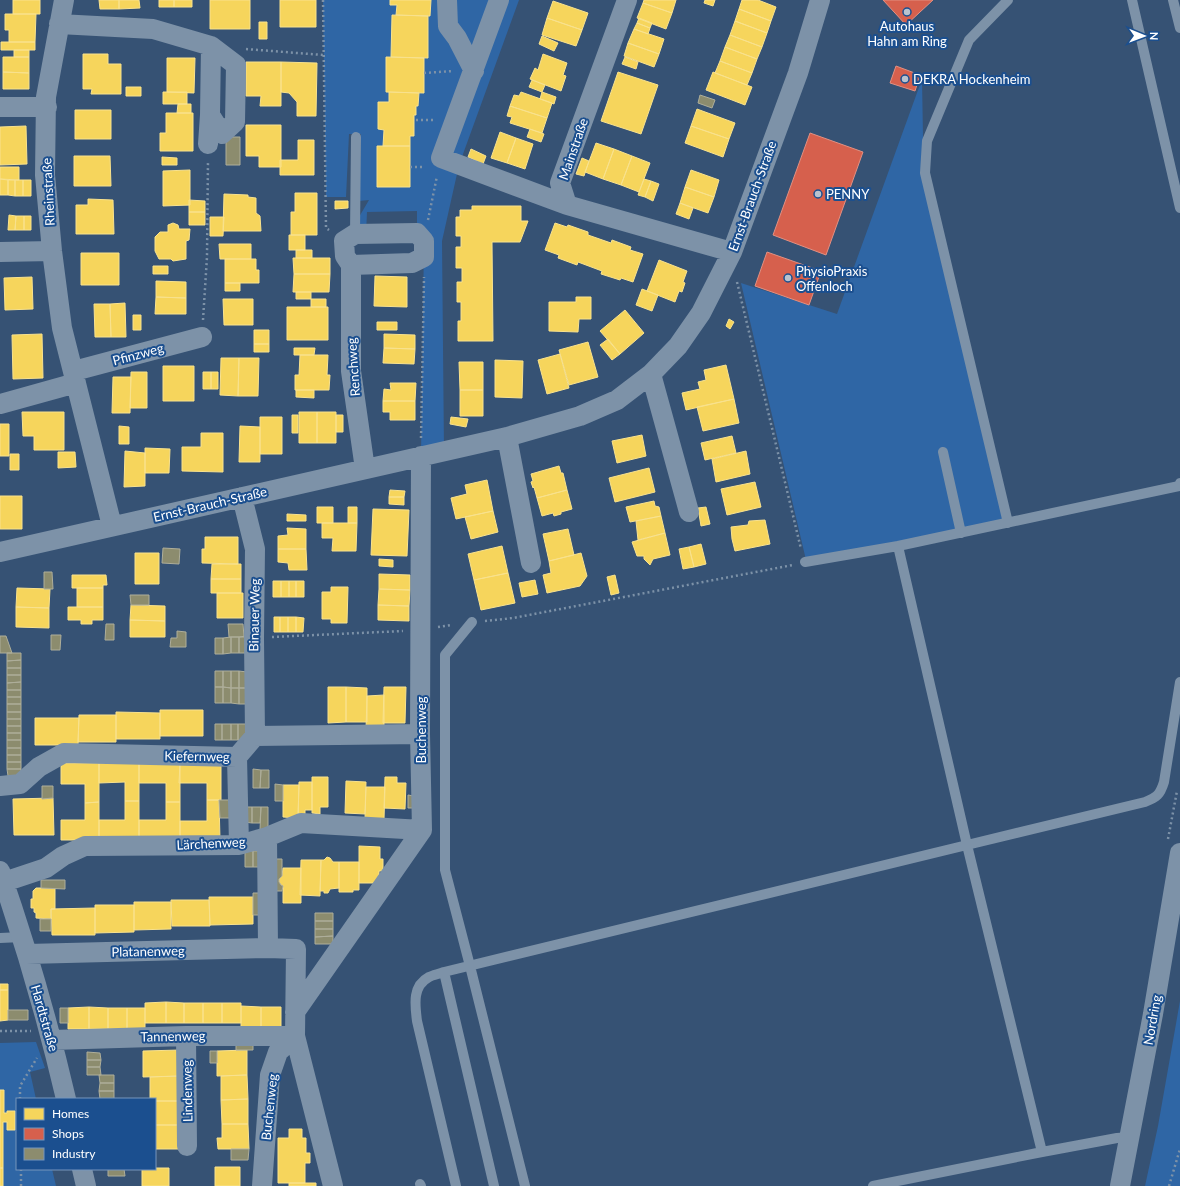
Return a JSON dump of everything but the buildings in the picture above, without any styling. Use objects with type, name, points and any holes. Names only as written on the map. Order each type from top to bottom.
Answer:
[{"type":"street","name":"Rheinstraße","points":[[64,0],[46,97],[46,175],[52,251],[62,328],[112,526]]},
{"type":"street","points":[[447,0],[448,26],[474,71]]},
{"type":"street","points":[[499,0],[441,158],[566,205],[732,252]]},
{"type":"street","name":"Mainstraße","points":[[566,205],[560,183],[627,0]]},
{"type":"street","name":"Ernst-Brauch-Straße","points":[[0,552],[507,437],[580,416],[616,400],[651,374],[678,346],[701,313],[732,252],[798,73],[820,0]]},
{"type":"street","points":[[59,24],[153,29],[211,46],[208,144]]},
{"type":"street","points":[[0,107],[47,107]]},
{"type":"street","points":[[349,238],[417,233],[424,241],[424,257],[412,263],[350,266]]},
{"type":"street","name":"Renchweg","points":[[349,238],[345,256],[350,266],[351,371],[365,469]]},
{"type":"street","points":[[0,252],[52,251]]},
{"type":"street","name":"Pfinzweg","points":[[75,377],[202,337]]},
{"type":"street","points":[[651,374],[689,512]]},
{"type":"street","points":[[0,404],[75,377]]},
{"type":"street","points":[[507,437],[531,563]]},
{"type":"street","points":[[421,456],[421,630]]},
{"type":"street","name":"Binauer Weg","points":[[242,496],[255,549],[255,736]]},
{"type":"street","name":"Buchenweg","points":[[421,630],[420,734],[422,830]]},
{"type":"street","points":[[255,736],[420,734]]},
{"type":"street","name":"Kiefernweg","points":[[0,786],[20,784],[39,767],[64,753],[237,757],[255,736]]},
{"type":"street","points":[[237,757],[239,845]]},
{"type":"street","name":"Lärchenweg","points":[[2,876],[46,868],[63,856],[85,846],[239,845],[267,837],[301,823],[422,830]]},
{"type":"street","points":[[295,1012],[422,830]]},
{"type":"street","points":[[267,837],[268,948],[296,949],[295,1036],[333,1186]]},
{"type":"street","name":"Nordring","points":[[1120,1186],[1153,1014],[1180,853]]},
{"type":"street","name":"Hardtstraße","points":[[2,876],[51,1035],[66,1098]]},
{"type":"street","name":"Platanenweg","points":[[24,945],[268,948]]},
{"type":"street","name":"Tannenweg","points":[[51,1035],[295,1036]]},
{"type":"street","name":"Lindenweg","points":[[186,1036],[187,1146]]},
{"type":"street","name":"Buchenweg","points":[[262,1186],[270,1075],[278,1052],[295,1036]]},
{"type":"street","points":[[82,1170],[86,1186]]},
{"type":"lane","points":[[1008,0],[969,40],[927,140],[925,173],[1008,523]]},
{"type":"lane","points":[[1132,0],[1180,208]]},
{"type":"lane","points":[[1173,0],[1180,28]]},
{"type":"lane","points":[[349,238],[356,137]]},
{"type":"lane","points":[[943,452],[961,533]]},
{"type":"lane","points":[[805,562],[898,546],[1180,486]]},
{"type":"lane","points":[[898,546],[967,845],[1042,1152]]},
{"type":"lane","points":[[472,622],[446,656],[445,870],[525,1186]]},
{"type":"lane","points":[[456,1186],[415,1007],[415,995],[421,984],[429,977],[444,972],[1144,802],[1154,798],[1160,793],[1164,782],[1180,682]]},
{"type":"lane","points":[[0,938],[24,945]]},
{"type":"lane","points":[[444,972],[494,1186]]},
{"type":"lane","points":[[873,1186],[1042,1152],[1130,1137]]},
{"type":"path","points":[[323,0],[326,228],[349,238]]},
{"type":"path","points":[[241,48],[323,55]]},
{"type":"path","points":[[424,72],[474,71]]},
{"type":"path","points":[[202,337],[208,257],[208,144]]},
{"type":"path","points":[[424,241],[441,158]]},
{"type":"path","points":[[421,456],[424,273]]},
{"type":"path","points":[[254,638],[421,630],[472,622],[513,618],[805,562],[737,280]]},
{"type":"path","points":[[0,1031],[51,1035],[20,1086],[20,1098]]},
{"type":"path","points":[[1169,1186],[1180,1149]]},
{"type":"path","points":[[21,1170],[21,1186]]},
{"type":"shaded area","points":[[323,0],[519,0],[459,165],[442,241],[444,451],[421,456],[424,241],[417,233],[417,211],[367,212],[366,234],[358,234],[359,217],[369,200],[359,201],[361,134],[349,134],[346,197],[326,197]]},
{"type":"shaded area","points":[[922,79],[923,175],[1005,521],[806,560],[741,283],[837,314]]},
{"type":"shaded area","points":[[1180,1001],[1180,1186],[1145,1186],[1158,1126]]},
{"type":"shaded area","points":[[36,1042],[45,1068],[30,1072],[36,1098],[16,1098],[16,1170],[52,1170],[56,1186],[0,1186],[0,1043]]},
{"type":"place","name":"Autohaus Hahn am Ring","points":[[907,12]]},
{"type":"place","name":"DEKRA Hockenheim","points":[[905,79]]},
{"type":"place","name":"PENNY","points":[[818,194]]},
{"type":"place","name":"PhysioPraxis Offenloch","points":[[788,278]]}]
